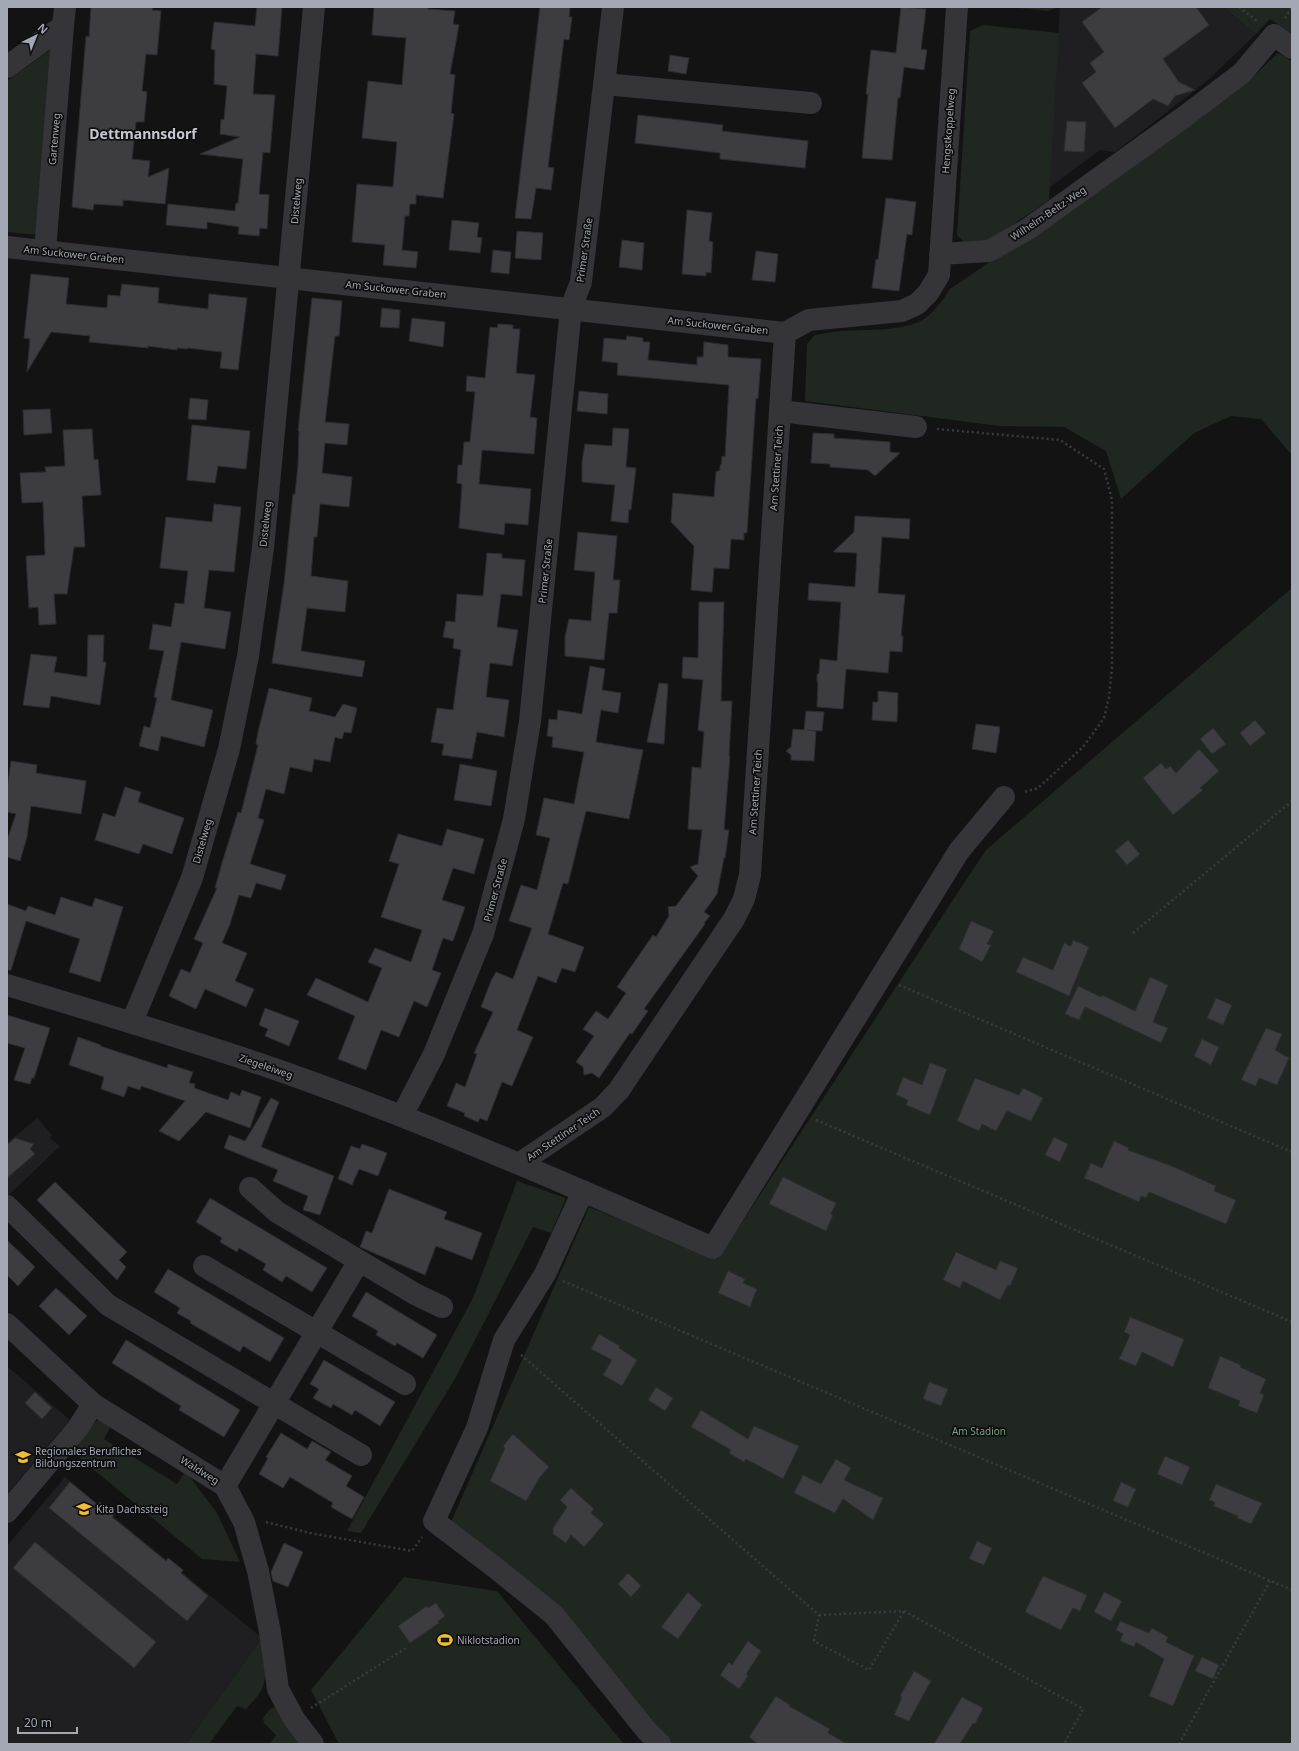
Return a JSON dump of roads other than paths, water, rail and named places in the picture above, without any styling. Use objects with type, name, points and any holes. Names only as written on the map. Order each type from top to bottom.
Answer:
[{"type":"street","name":"Distelweg","points":[[132,1022],[192,878],[229,749],[248,656],[263,548],[314,7]]},
{"type":"street","name":"Primer Straße","points":[[402,1116],[434,1054],[483,934],[514,819],[530,721],[571,308],[581,282],[613,7]]},
{"type":"street","name":"Hengstkoppelweg","points":[[940,254],[957,7]]},
{"type":"street","name":"Gartenweg","points":[[7,67],[64,17]]},
{"type":"street","name":"Gartenweg","points":[[45,251],[64,17]]},
{"type":"street","name":"Wilhelm-Beltz-Weg","points":[[940,254],[989,251],[1028,229],[1184,117],[1242,73],[1274,35],[1292,48]]},
{"type":"street","points":[[604,84],[811,103]]},
{"type":"street","name":"Am Suckower Graben","points":[[7,247],[571,308],[785,333]]},
{"type":"street","points":[[785,333],[810,320],[902,311],[917,304],[928,293],[938,275],[940,254]]},
{"type":"street","name":"Am Stettiner Teich","points":[[520,1163],[603,1107],[619,1090],[734,919],[744,899],[750,875],[785,333]]},
{"type":"street","points":[[780,411],[916,427]]},
{"type":"street","name":"Ziegeleiweg","points":[[7,985],[132,1022],[258,1063],[402,1116],[520,1163],[713,1248],[959,851],[1004,797]]},
{"type":"street","points":[[250,1188],[277,1212],[415,1294],[442,1307]]},
{"type":"street","points":[[583,1191],[546,1274],[504,1340],[477,1428],[434,1521],[554,1615],[646,1730],[660,1744]]},
{"type":"street","points":[[7,1206],[108,1305],[361,1455]]},
{"type":"street","name":"Waldweg","points":[[7,1324],[93,1404],[225,1486],[359,1261]]},
{"type":"street","points":[[204,1266],[405,1384]]},
{"type":"street","points":[[7,1512],[78,1428],[93,1404]]},
{"type":"street","points":[[225,1486],[244,1522],[258,1571],[270,1632],[278,1689],[294,1719],[313,1744]]},
{"type":"place","name":"Regionales Berufliches Bildungszentrum","points":[[23,1457]]},
{"type":"place","name":"Kita Dachssteig","points":[[84,1509]]},
{"type":"place","name":"Niklotstadion","points":[[445,1640]]},
{"type":"district","name":"Dettmannsdorf","points":[[143,134]]},
{"type":"park label","name":"Am Stadion","points":[[979,1431]]}]
